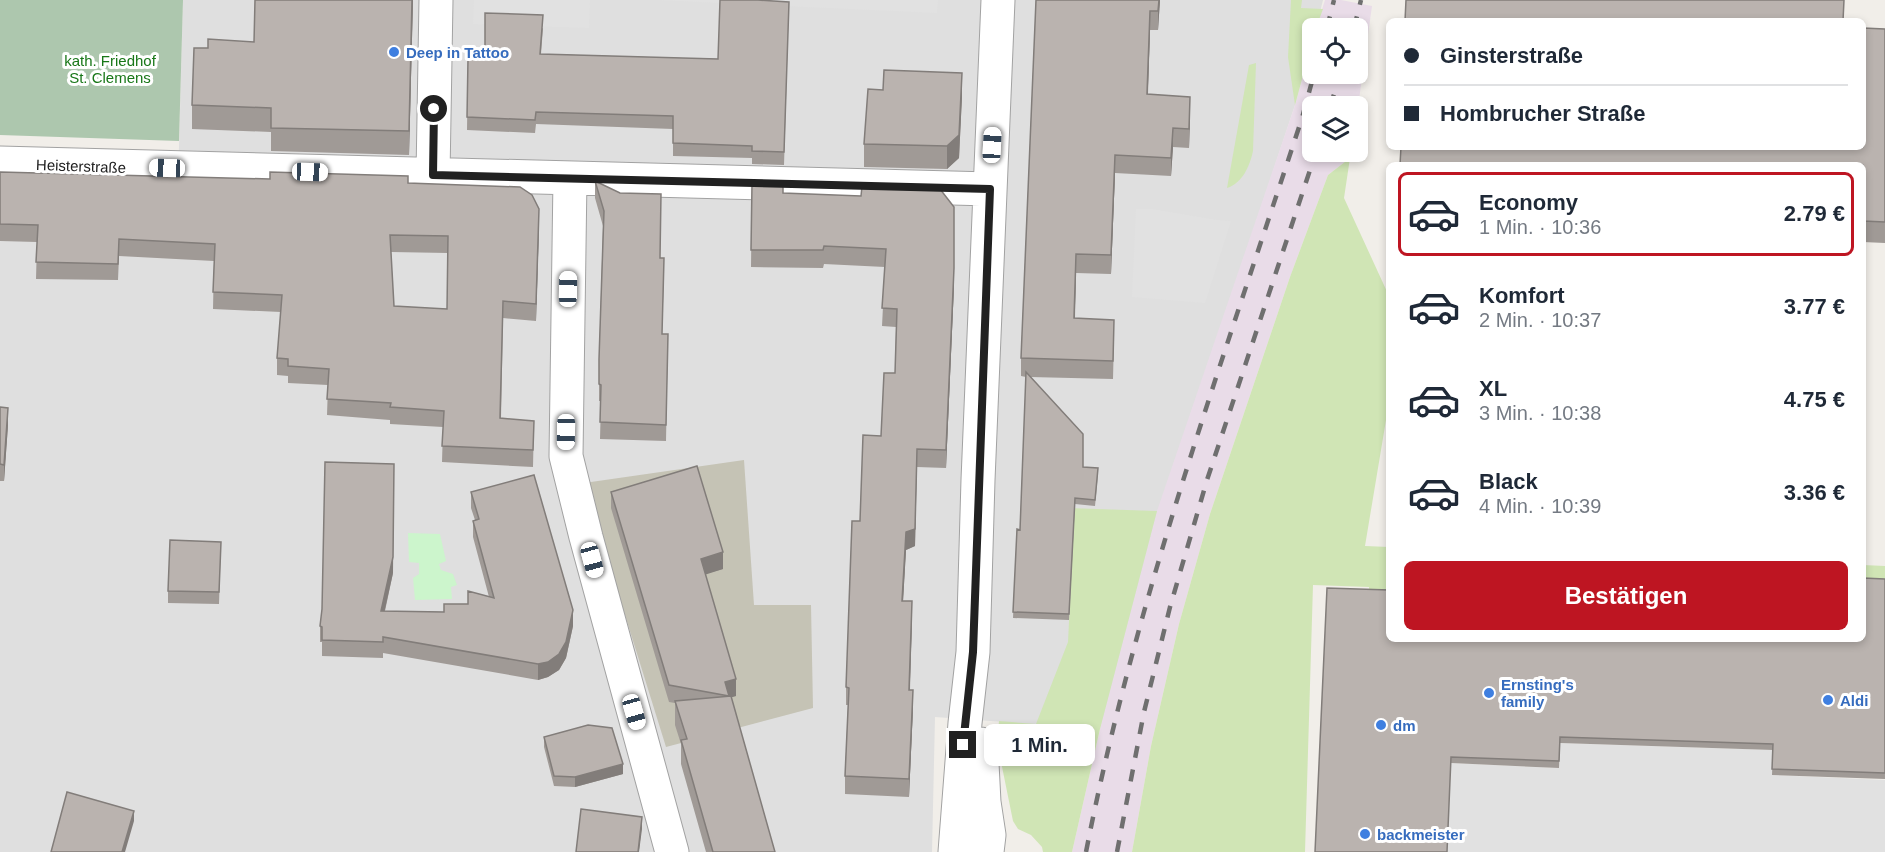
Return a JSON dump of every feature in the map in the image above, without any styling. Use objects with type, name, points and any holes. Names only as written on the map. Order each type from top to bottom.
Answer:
[{"type":"street","points":[[433,175],[436,0]]},
{"type":"street","points":[[955,852],[973,652],[998,0]]},
{"type":"street","name":"Heisterstraße","points":[[0,164],[990,189]]},
{"type":"street","points":[[570,178],[566,456],[672,852]]},
{"type":"street","points":[[973,652],[981,728],[984,802],[989,835],[987,852]]},
{"type":"shaded area","points":[[183,0],[1323,0],[1318,18],[1302,18],[1302,79],[1295,105],[1254,228],[1100,729],[935,717],[932,852],[0,852],[0,177],[178,184]]},
{"type":"shaded area","points":[[474,0],[590,0],[589,28],[473,24]]},
{"type":"shaded area","points":[[657,0],[938,0],[937,13]]},
{"type":"shaded area","points":[[1325,0],[1341,0],[1372,6],[1368,35],[1368,18],[1319,18]]},
{"type":"shaded area","points":[[1302,79],[1302,84],[1361,84],[1360,96],[1302,96],[1302,162],[1345,162],[1328,175],[1290,277],[1210,514],[1179,624],[1151,746],[1132,852],[1072,852],[1100,729],[1157,511]]},
{"type":"shaded area","points":[[1136,209],[1152,209],[1231,221],[1205,303],[1132,297]]},
{"type":"shaded area","points":[[744,460],[754,605],[811,605],[813,708],[666,747],[584,483]]},
{"type":"shaded area","points":[[1560,743],[1773,750],[1773,775],[1885,780],[1885,852],[1447,852],[1451,763],[1559,768]]},
{"type":"green space","name":"kath. Friedhof St. Clemens","points":[[0,0],[183,0],[179,141],[0,135]]},
{"type":"green space","points":[[1291,0],[1302,0],[1301,8],[1323,9],[1320,18],[1302,18],[1302,79],[1295,105],[1288,57]]},
{"type":"green space","points":[[1256,63],[1253,151],[1248,168],[1241,178],[1233,186],[1227,188],[1249,65]]},
{"type":"green space","points":[[1345,162],[1349,162],[1344,198],[1386,289],[1386,420],[1365,546],[1386,547],[1386,596],[1369,595],[1369,587],[1313,585],[1305,852],[1132,852],[1151,746],[1179,624],[1210,514],[1290,277],[1328,175]]},
{"type":"green space","points":[[1067,508],[1157,511],[1100,729],[1072,852],[1043,852],[1042,847],[1031,835],[1018,829],[1013,821],[997,742],[999,721],[1036,724],[1068,642],[1073,540]]},
{"type":"green space","points":[[408,533],[440,534],[446,561],[439,564],[441,570],[453,574],[457,585],[451,587],[452,599],[415,600],[413,578],[419,574],[419,563],[409,562]]},
{"type":"green space","points":[[1866,565],[1885,566],[1885,585],[1866,584]]},
{"type":"building","points":[[255,0],[412,0],[409,131],[271,128],[271,108],[192,105],[194,48],[208,48],[208,39],[254,42]]},
{"type":"building","points":[[720,0],[789,2],[784,152],[752,151],[752,146],[673,143],[673,116],[536,112],[535,120],[467,117],[468,59],[485,59],[485,13],[543,15],[540,54],[718,59]]},
{"type":"building","points":[[1036,0],[1159,0],[1158,11],[1150,11],[1147,94],[1190,97],[1189,129],[1173,128],[1171,158],[1115,155],[1111,255],[1076,254],[1074,318],[1114,320],[1113,361],[1021,358]]},
{"type":"building","points":[[1406,0],[1844,0],[1843,18],[1405,18]]},
{"type":"building","points":[[1866,28],[1885,29],[1885,222],[1866,221],[1866,162],[1400,162],[1401,150],[1866,150]]},
{"type":"building","points":[[884,70],[962,73],[959,135],[947,146],[864,144],[868,89],[883,90]]},
{"type":"building","points":[[0,172],[270,179],[270,172],[408,176],[408,183],[520,187],[532,195],[539,209],[536,304],[503,301],[500,418],[534,421],[533,450],[442,446],[444,411],[390,407],[391,403],[327,399],[329,369],[288,366],[288,359],[277,358],[282,295],[213,292],[215,244],[119,239],[118,264],[36,262],[38,225],[0,224]],"holes":[[[390,235],[448,236],[447,309],[394,306]]]},
{"type":"building","points":[[595,181],[620,193],[661,194],[660,258],[664,258],[662,334],[668,334],[666,425],[600,422],[599,359],[604,211]]},
{"type":"building","points":[[752,184],[783,184],[783,193],[861,196],[862,186],[940,189],[954,207],[954,268],[946,450],[917,449],[915,529],[906,532],[902,601],[912,601],[909,690],[913,690],[909,779],[845,776],[852,521],[860,521],[863,435],[881,436],[884,373],[895,373],[897,309],[882,308],[886,249],[824,246],[823,250],[751,250]]},
{"type":"building","points":[[1026,372],[1083,434],[1083,467],[1098,468],[1095,500],[1075,498],[1069,614],[1013,612],[1017,529],[1020,530]]},
{"type":"building","points":[[0,407],[8,408],[4,465],[0,464]]},
{"type":"building","points":[[325,462],[394,464],[393,557],[381,611],[444,612],[444,604],[468,604],[468,591],[494,598],[473,521],[479,519],[471,492],[534,475],[573,610],[566,642],[559,654],[548,662],[538,664],[383,637],[383,642],[322,640],[322,627],[320,626]]},
{"type":"building","points":[[697,466],[723,552],[701,559],[736,679],[725,682],[729,696],[669,685],[611,492]]},
{"type":"building","points":[[170,540],[221,542],[219,592],[168,591]]},
{"type":"building","points":[[1866,578],[1885,579],[1885,773],[1772,769],[1773,744],[1560,737],[1559,761],[1451,757],[1447,852],[1315,852],[1327,588],[1386,590],[1386,642],[1866,642]]},
{"type":"building","points":[[731,696],[775,852],[713,852],[681,740],[687,739],[675,701]]},
{"type":"building","points":[[588,725],[612,728],[623,764],[575,777],[554,776],[544,737]]},
{"type":"building","points":[[67,792],[134,811],[122,852],[51,852]]},
{"type":"building","points":[[581,809],[642,817],[638,852],[576,852]]},
{"type":"railway","points":[[1330,18],[1334,0]]},
{"type":"railway","points":[[1356,18],[1361,0]]},
{"type":"railway","points":[[1086,852],[1106,758],[1155,573],[1311,84]]},
{"type":"railway","points":[[1333,96],[1338,84]]},
{"type":"railway","points":[[1117,852],[1144,712],[1170,607],[1207,480],[1313,162]]},
{"type":"place","name":"Deep in Tattoo","points":[[394,52]]},
{"type":"place","name":"Ernsting's family","points":[[1489,693]]},
{"type":"place","name":"Aldi","points":[[1828,700]]},
{"type":"place","name":"dm","points":[[1381,725]]},
{"type":"place","name":"backmeister","points":[[1365,834]]},
{"type":"route","points":[[434,109],[433,175],[990,189],[973,652],[963,745]]}]
